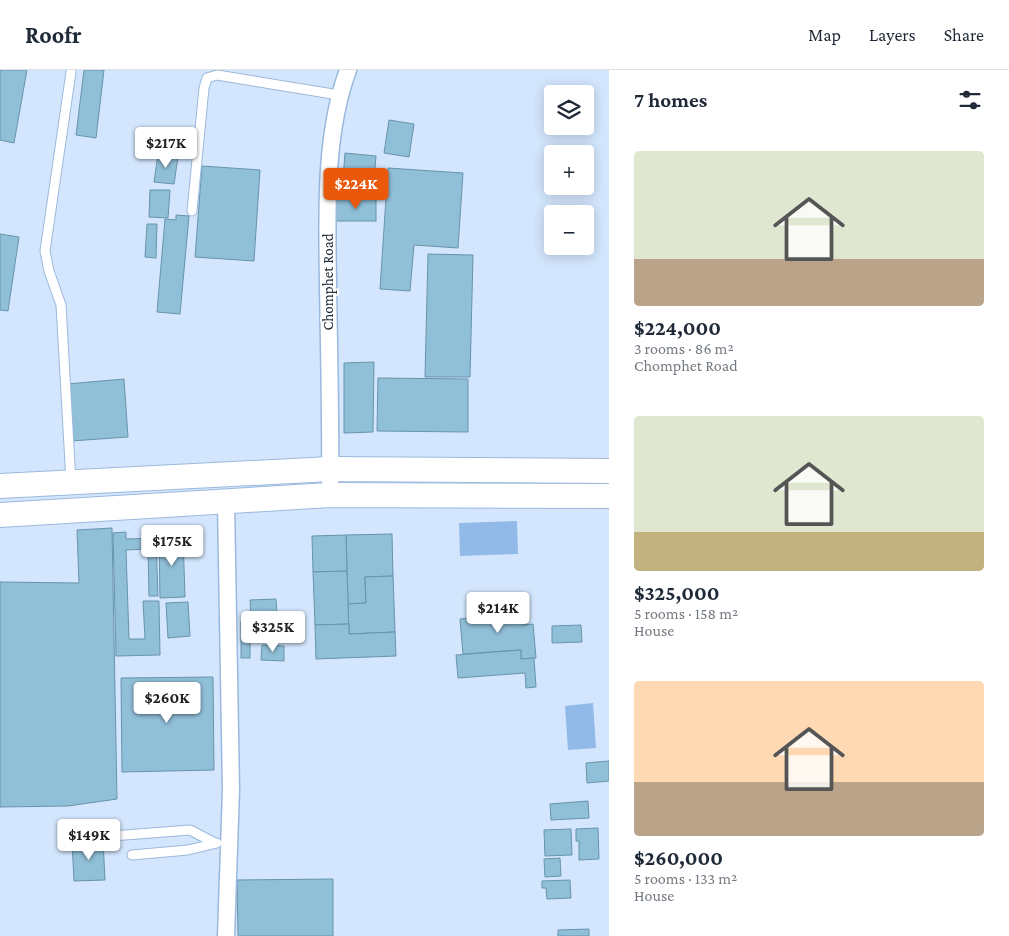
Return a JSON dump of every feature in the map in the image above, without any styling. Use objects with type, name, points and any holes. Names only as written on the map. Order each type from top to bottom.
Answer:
[{"type":"main road","points":[[0,486],[330,469],[609,471]]},
{"type":"main road","points":[[36,483],[39,512]]},
{"type":"main road","points":[[0,515],[330,495],[609,496]]},
{"type":"street","name":"Chomphet Road","points":[[330,495],[328,243],[330,167],[339,95],[348,70]]},
{"type":"street","points":[[226,502],[231,790],[222,841],[226,936]]},
{"type":"lane","points":[[71,72],[45,251],[49,271],[61,305],[71,483]]},
{"type":"lane","points":[[192,211],[204,88],[207,78],[217,75],[339,95]]},
{"type":"lane","points":[[112,836],[190,830],[222,841]]},
{"type":"lane","points":[[132,855],[188,850],[222,841]]},
{"type":"shaded area","points":[[517,521],[518,554],[460,556],[459,523]]},
{"type":"shaded area","points":[[593,703],[596,748],[568,750],[565,706]]},
{"type":"building","points":[[0,70],[27,70],[14,143],[0,140]]},
{"type":"building","points":[[84,70],[104,70],[96,138],[76,135]]},
{"type":"building","points":[[389,120],[414,124],[409,157],[384,153]]},
{"type":"building","points":[[345,153],[376,156],[373,194],[342,192]]},
{"type":"building","points":[[158,154],[178,157],[174,184],[154,182]]},
{"type":"building","points":[[202,166],[260,170],[254,261],[195,257]]},
{"type":"building","points":[[388,168],[463,173],[458,248],[414,245],[410,291],[380,289]]},
{"type":"building","points":[[150,190],[170,190],[168,218],[149,217]]},
{"type":"building","points":[[335,198],[376,198],[376,221],[335,221]]},
{"type":"building","points":[[176,215],[189,216],[180,314],[157,312],[165,219],[176,220]]},
{"type":"building","points":[[147,224],[157,224],[156,258],[145,257]]},
{"type":"building","points":[[0,234],[19,237],[8,311],[0,310]]},
{"type":"building","points":[[428,254],[473,255],[470,377],[425,377]]},
{"type":"building","points":[[374,362],[373,432],[344,433],[344,363]]},
{"type":"building","points":[[378,378],[468,379],[468,432],[377,431]]},
{"type":"building","points":[[124,379],[128,437],[71,441],[67,384]]},
{"type":"building","points":[[112,528],[117,799],[68,806],[0,807],[0,582],[79,583],[77,530]]},
{"type":"building","points":[[126,532],[126,539],[156,538],[158,596],[149,596],[148,549],[126,550],[129,639],[145,639],[143,601],[159,601],[160,655],[116,656],[113,533]]},
{"type":"building","points":[[392,534],[393,576],[365,577],[366,603],[348,604],[346,535]]},
{"type":"building","points":[[346,535],[347,571],[313,572],[312,536]]},
{"type":"building","points":[[183,536],[185,597],[160,598],[159,537]]},
{"type":"building","points":[[347,571],[349,624],[315,625],[313,572]]},
{"type":"building","points":[[393,576],[395,632],[349,634],[348,604],[366,603],[365,577]]},
{"type":"building","points":[[276,599],[277,615],[251,616],[250,600]]},
{"type":"building","points":[[188,602],[190,636],[168,638],[166,603]]},
{"type":"building","points":[[505,603],[506,617],[522,616],[523,625],[533,624],[536,658],[521,659],[521,650],[463,654],[460,619],[488,616],[487,605]]},
{"type":"building","points":[[241,622],[250,622],[250,658],[241,658]]},
{"type":"building","points":[[349,624],[349,634],[395,632],[396,656],[316,659],[315,625]]},
{"type":"building","points":[[581,625],[582,642],[552,643],[552,626]]},
{"type":"building","points":[[262,645],[284,646],[284,661],[261,660]]},
{"type":"building","points":[[521,650],[521,659],[534,658],[536,687],[526,688],[525,673],[458,678],[456,655]]},
{"type":"building","points":[[213,677],[214,770],[122,772],[121,678]]},
{"type":"building","points":[[609,761],[609,781],[587,783],[586,763]]},
{"type":"building","points":[[588,801],[589,818],[551,820],[550,804]]},
{"type":"building","points":[[598,828],[599,859],[579,860],[579,841],[576,841],[576,829]]},
{"type":"building","points":[[571,829],[572,855],[545,856],[544,830]]},
{"type":"building","points":[[103,840],[105,880],[74,881],[72,842]]},
{"type":"building","points":[[560,858],[561,876],[545,877],[544,859]]},
{"type":"building","points":[[333,879],[333,936],[238,936],[237,880]]},
{"type":"building","points":[[570,880],[571,898],[547,899],[546,888],[542,888],[542,881]]},
{"type":"building","points":[[589,929],[589,936],[558,936],[558,930]]}]
